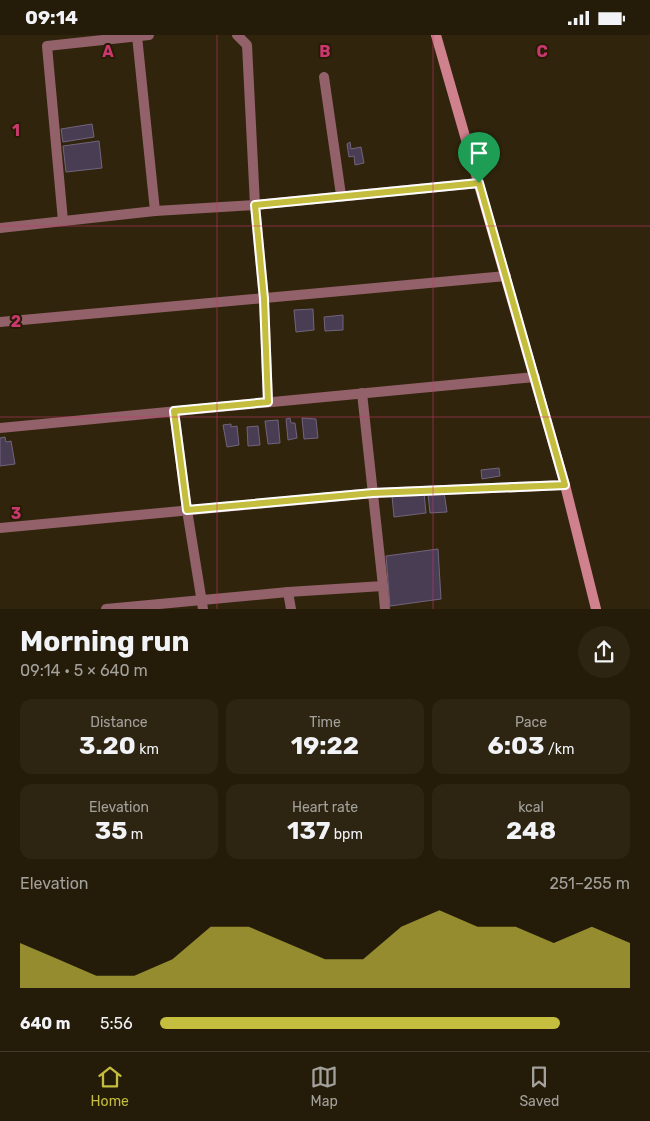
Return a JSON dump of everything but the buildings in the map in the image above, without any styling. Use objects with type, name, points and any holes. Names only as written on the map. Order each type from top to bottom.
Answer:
[{"type":"street","points":[[44,35],[63,221]]},
{"type":"street","points":[[47,50],[47,46],[149,35]]},
{"type":"street","points":[[237,35],[247,45],[255,205],[264,299],[268,402]]},
{"type":"street","points":[[436,35],[535,377],[565,485],[596,609]]},
{"type":"street","points":[[137,36],[155,211]]},
{"type":"street","points":[[324,77],[341,195]]},
{"type":"street","points":[[0,228],[155,211],[255,205],[341,195],[479,183]]},
{"type":"street","points":[[0,322],[506,276]]},
{"type":"street","points":[[0,428],[535,377]]},
{"type":"street","points":[[362,393],[385,609]]},
{"type":"street","points":[[174,411],[202,604]]},
{"type":"street","points":[[0,528],[373,493],[565,485]]},
{"type":"street","points":[[106,609],[202,604],[288,592],[383,586]]},
{"type":"street","points":[[288,592],[291,609]]},
{"type":"route","points":[[479,183],[565,485],[373,493],[187,510],[174,411],[268,402],[264,299],[255,205],[341,195],[479,183]]}]
